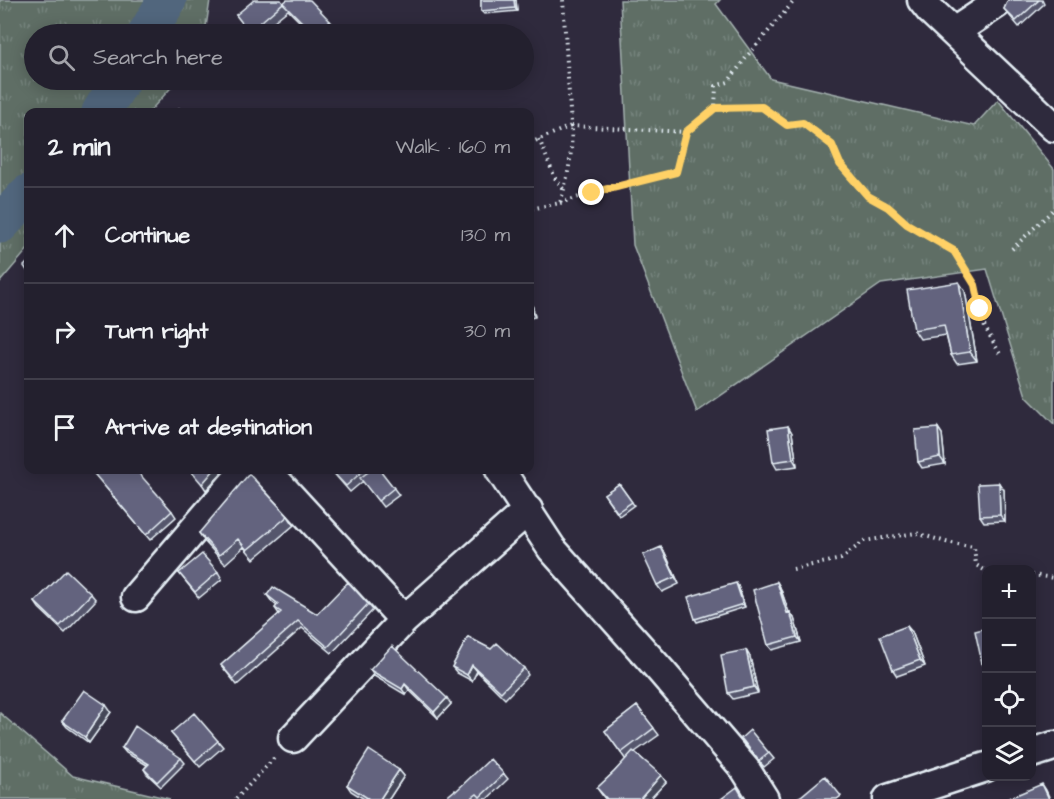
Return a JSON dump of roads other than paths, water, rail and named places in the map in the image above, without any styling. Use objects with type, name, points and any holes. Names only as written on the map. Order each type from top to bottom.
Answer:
[{"type":"street","points":[[922,0],[1054,126]]},
{"type":"street","points":[[954,32],[996,4]]},
{"type":"street","points":[[136,597],[241,474]]},
{"type":"street","points":[[270,474],[404,620]]},
{"type":"street","points":[[503,474],[552,549],[745,769],[764,799]]},
{"type":"street","points":[[293,738],[404,620],[528,510]]},
{"type":"street","points":[[1036,752],[1054,746]]},
{"type":"street","points":[[888,799],[982,769]]},
{"type":"waterway","points":[[153,24],[167,0]]},
{"type":"waterway","points":[[104,108],[115,90]]},
{"type":"waterway","points":[[0,224],[24,198]]}]
